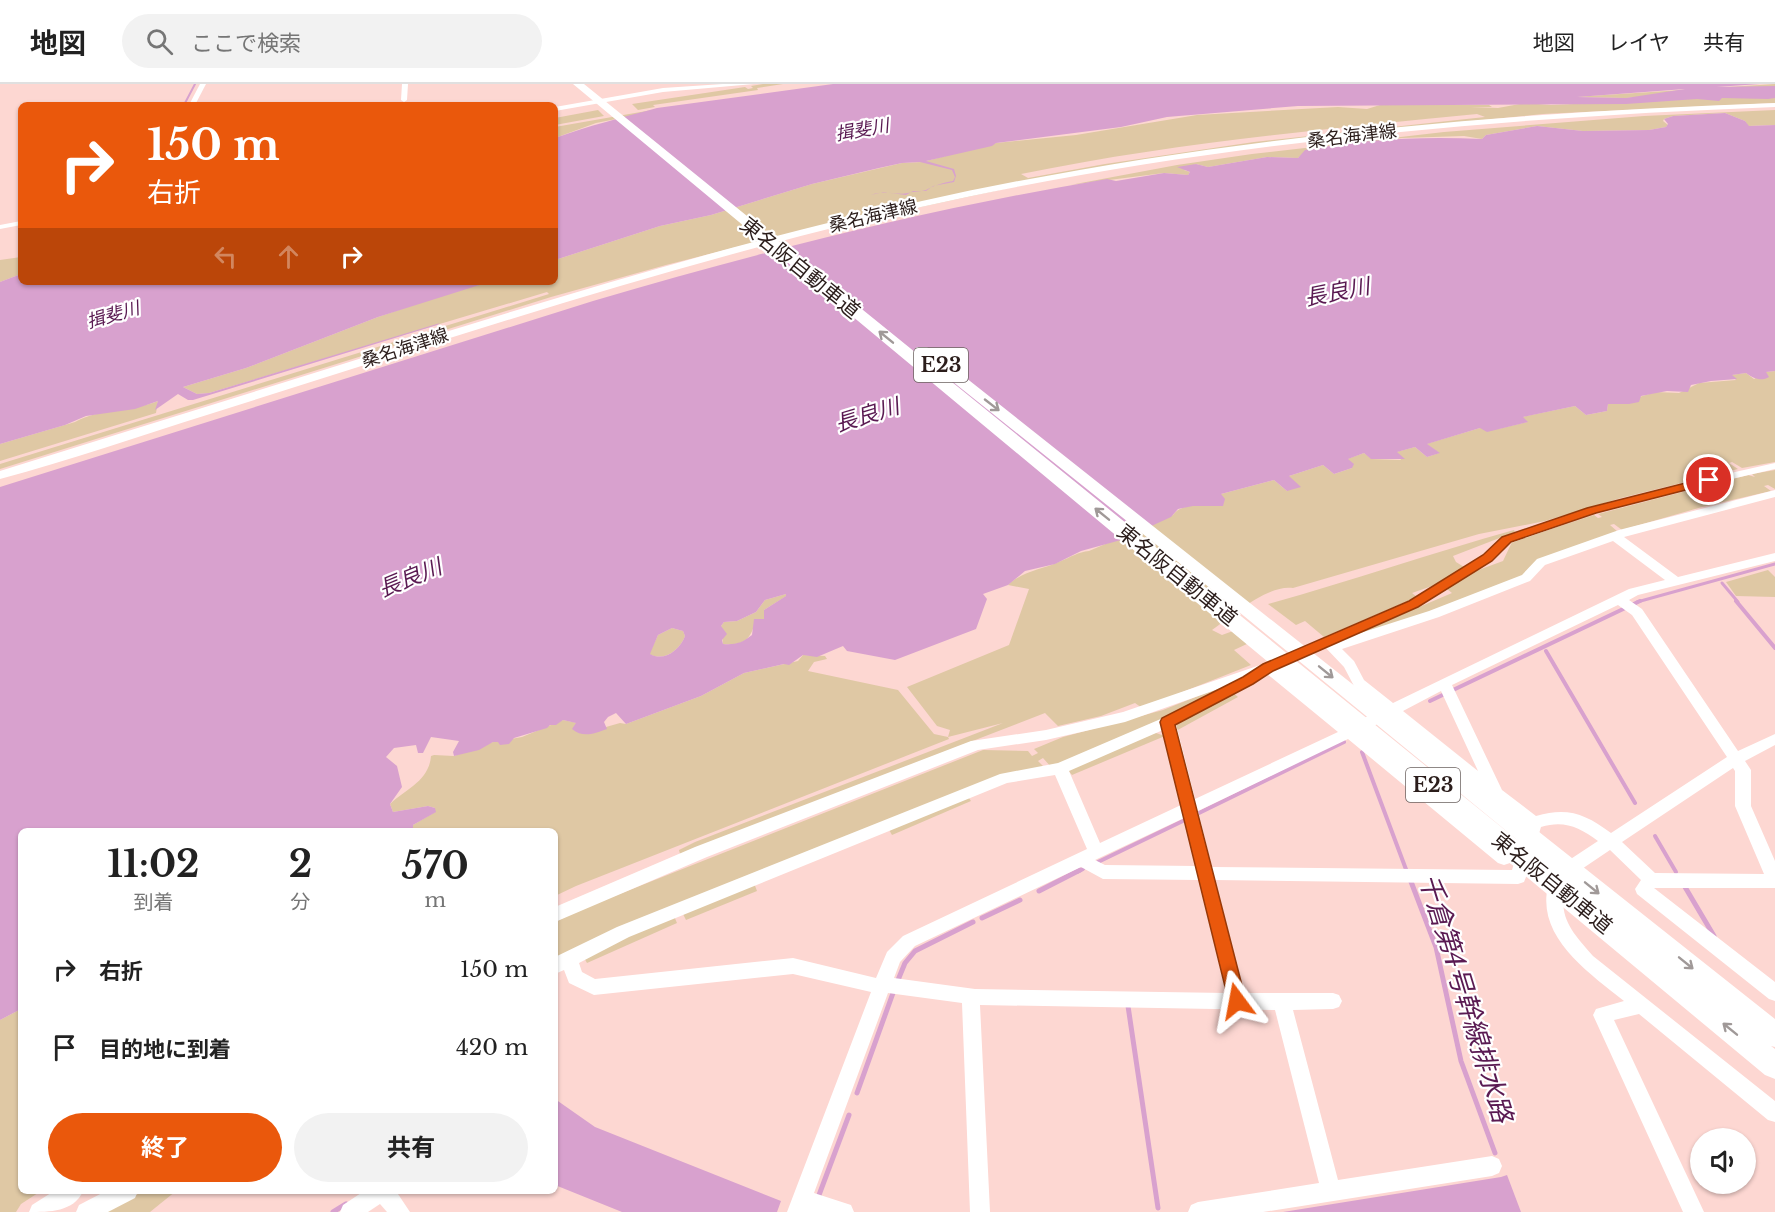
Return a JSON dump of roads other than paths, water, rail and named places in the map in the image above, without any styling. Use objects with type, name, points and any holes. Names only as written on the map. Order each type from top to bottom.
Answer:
[{"type":"highway","name":"東名阪自動車道","points":[[578,84],[1631,934],[1775,1035]]},
{"type":"highway","name":"東名阪自動車道","points":[[589,84],[1189,562],[1631,934],[1775,1066]]},
{"type":"main road","name":"桑名海津線","points":[[0,475],[646,273],[931,202],[1171,159],[1382,132],[1618,111],[1775,105]]},
{"type":"street","points":[[193,102],[203,84]]},
{"type":"street","points":[[404,100],[405,84]]},
{"type":"street","points":[[558,108],[663,90],[751,84]]},
{"type":"street","points":[[183,96],[196,95]]},
{"type":"street","points":[[0,227],[18,224]]},
{"type":"street","points":[[0,232],[18,229]]},
{"type":"street","points":[[1329,644],[1413,604],[1488,558],[1507,540],[1592,511],[1673,489],[1775,466]]},
{"type":"street","points":[[558,914],[701,852],[976,745],[1046,735],[1125,717],[1329,644],[1466,602],[1526,578],[1541,562],[1615,536],[1775,493]]},
{"type":"street","points":[[1615,536],[1676,582]]},
{"type":"street","points":[[844,1212],[800,1206],[893,957],[909,941],[1394,710],[1447,689],[1626,604],[1634,592],[1775,557]]},
{"type":"street","points":[[1534,823],[1558,817],[1579,821],[1611,842],[1651,880],[1775,880],[1743,806],[1743,770],[1626,604]]},
{"type":"street","points":[[1329,644],[1349,664],[1359,683],[1534,823]]},
{"type":"street","points":[[1268,667],[1248,681],[1168,722],[1060,768],[1005,778],[677,910],[562,962],[575,977],[594,987],[793,966],[882,986],[971,997],[1333,1001]]},
{"type":"street","points":[[1268,667],[1520,870]]},
{"type":"street","points":[[1447,689],[1496,794]]},
{"type":"street","points":[[1168,722],[1237,1001]]},
{"type":"street","points":[[1775,739],[1735,759],[1560,875],[1554,890],[1552,907],[1568,939],[1587,961],[1775,1113]]},
{"type":"street","points":[[1060,768],[1090,855],[1088,864],[1103,872],[1518,877],[1534,823]]},
{"type":"street","points":[[1651,880],[1643,889],[1775,993]]},
{"type":"street","points":[[971,997],[980,1212]]},
{"type":"street","points":[[1282,1002],[1331,1191]]},
{"type":"street","points":[[1642,1005],[1602,1014],[1694,1212]]},
{"type":"street","points":[[1198,1212],[1492,1166]]},
{"type":"street","points":[[39,1212],[68,1194]]},
{"type":"street","points":[[86,1212],[122,1194]]},
{"type":"street","points":[[350,1212],[378,1194]]},
{"type":"street","points":[[385,1194],[400,1212]]},
{"type":"water","name":"揖斐川","points":[[833,84],[1760,84],[1716,87],[1775,86],[1775,98],[1768,99],[1722,98],[1719,101],[1697,99],[1626,104],[1298,106],[1167,117],[1121,127],[996,143],[992,146],[926,161],[954,169],[956,176],[954,182],[935,186],[953,181],[955,177],[952,170],[920,162],[879,168],[812,184],[711,215],[660,226],[558,259],[558,137],[657,108]],"holes":[[[1685,89],[1626,98],[1577,97]]]},
{"type":"water","name":"長良川","points":[[1725,113],[1745,121],[1749,126],[1775,125],[1775,371],[1766,372],[1769,377],[1757,379],[1746,373],[1732,375],[1737,379],[1691,385],[1688,392],[1667,391],[1641,396],[1639,402],[1608,404],[1607,411],[1586,415],[1575,406],[1523,417],[1528,422],[1487,432],[1480,428],[1427,444],[1440,453],[1427,457],[1415,447],[1397,452],[1405,459],[1371,459],[1364,453],[1348,459],[1354,464],[1352,468],[1334,474],[1323,465],[1289,476],[1301,487],[1287,491],[1274,480],[1221,494],[1225,499],[1223,506],[1193,506],[1178,509],[1171,517],[1121,540],[1081,551],[1055,564],[1025,571],[1008,585],[983,594],[987,599],[976,629],[895,660],[847,651],[843,646],[817,657],[803,655],[789,665],[784,664],[744,673],[701,696],[626,724],[616,713],[604,722],[607,729],[593,734],[580,734],[572,729],[576,723],[563,720],[556,725],[514,738],[509,744],[500,745],[498,742],[493,742],[479,750],[454,756],[453,752],[459,741],[431,737],[423,753],[418,753],[416,745],[394,748],[386,757],[397,766],[402,787],[390,804],[393,812],[428,806],[435,808],[436,812],[413,825],[413,828],[18,828],[18,1011],[0,1020],[0,487],[593,301],[784,248],[913,217],[1107,179],[1116,181],[1164,173],[1188,175],[1190,172],[1177,167],[1196,164],[1208,167],[1267,157],[1298,158],[1305,150],[1348,143],[1415,138],[1482,139],[1486,135],[1537,126],[1583,131],[1649,130],[1666,127],[1668,124],[1664,119],[1673,116]],"holes":[[[786,594],[764,610],[764,619],[754,619],[752,635],[738,643],[723,644],[722,640],[727,634],[721,626],[724,622],[737,621],[756,612],[765,600]],[[672,628],[683,631],[685,636],[683,641],[671,653],[661,657],[650,654],[658,635]]]},
{"type":"water","name":"揖斐川","points":[[18,275],[18,285],[479,285],[378,317],[246,368],[183,387],[197,394],[209,393],[440,323],[437,325],[193,400],[188,400],[178,394],[155,410],[158,401],[135,409],[86,416],[65,425],[0,444],[0,282]]},
{"type":"water","points":[[558,1101],[595,1127],[781,1201],[777,1212],[622,1212],[558,1186]]},
{"type":"water","points":[[1507,1175],[1521,1212],[1283,1212],[1501,1177]]},
{"type":"waterway","points":[[186,102],[195,84]]},
{"type":"waterway","name":"千倉第4号幹線排水路","points":[[1639,601],[1775,564]]},
{"type":"waterway","points":[[1722,583],[1738,602]]},
{"type":"waterway","name":"千倉第4号幹線排水路","points":[[1430,701],[1639,601]]},
{"type":"waterway","points":[[1736,601],[1775,648]]},
{"type":"waterway","points":[[1546,651],[1635,803]]},
{"type":"waterway","points":[[1197,814],[1344,742]]},
{"type":"waterway","name":"千倉第4号幹線排水路","points":[[1362,752],[1407,872]]},
{"type":"waterway","points":[[1098,862],[1187,819]]},
{"type":"waterway","points":[[1655,836],[1676,872]]},
{"type":"waterway","points":[[1077,872],[1083,869]]},
{"type":"waterway","points":[[1039,891],[1080,870]]},
{"type":"waterway","name":"千倉第4号幹線排水路","points":[[1410,879],[1436,947],[1461,1061],[1495,1153]]},
{"type":"waterway","points":[[1685,887],[1714,936]]},
{"type":"waterway","points":[[982,918],[1020,900]]},
{"type":"waterway","points":[[898,980],[905,963],[915,951],[973,922]]},
{"type":"waterway","points":[[857,1093],[893,993]]},
{"type":"waterway","points":[[1128,1006],[1158,1208]]},
{"type":"waterway","points":[[819,1195],[849,1115]]},
{"type":"waterway","points":[[333,1212],[346,1204]]}]
